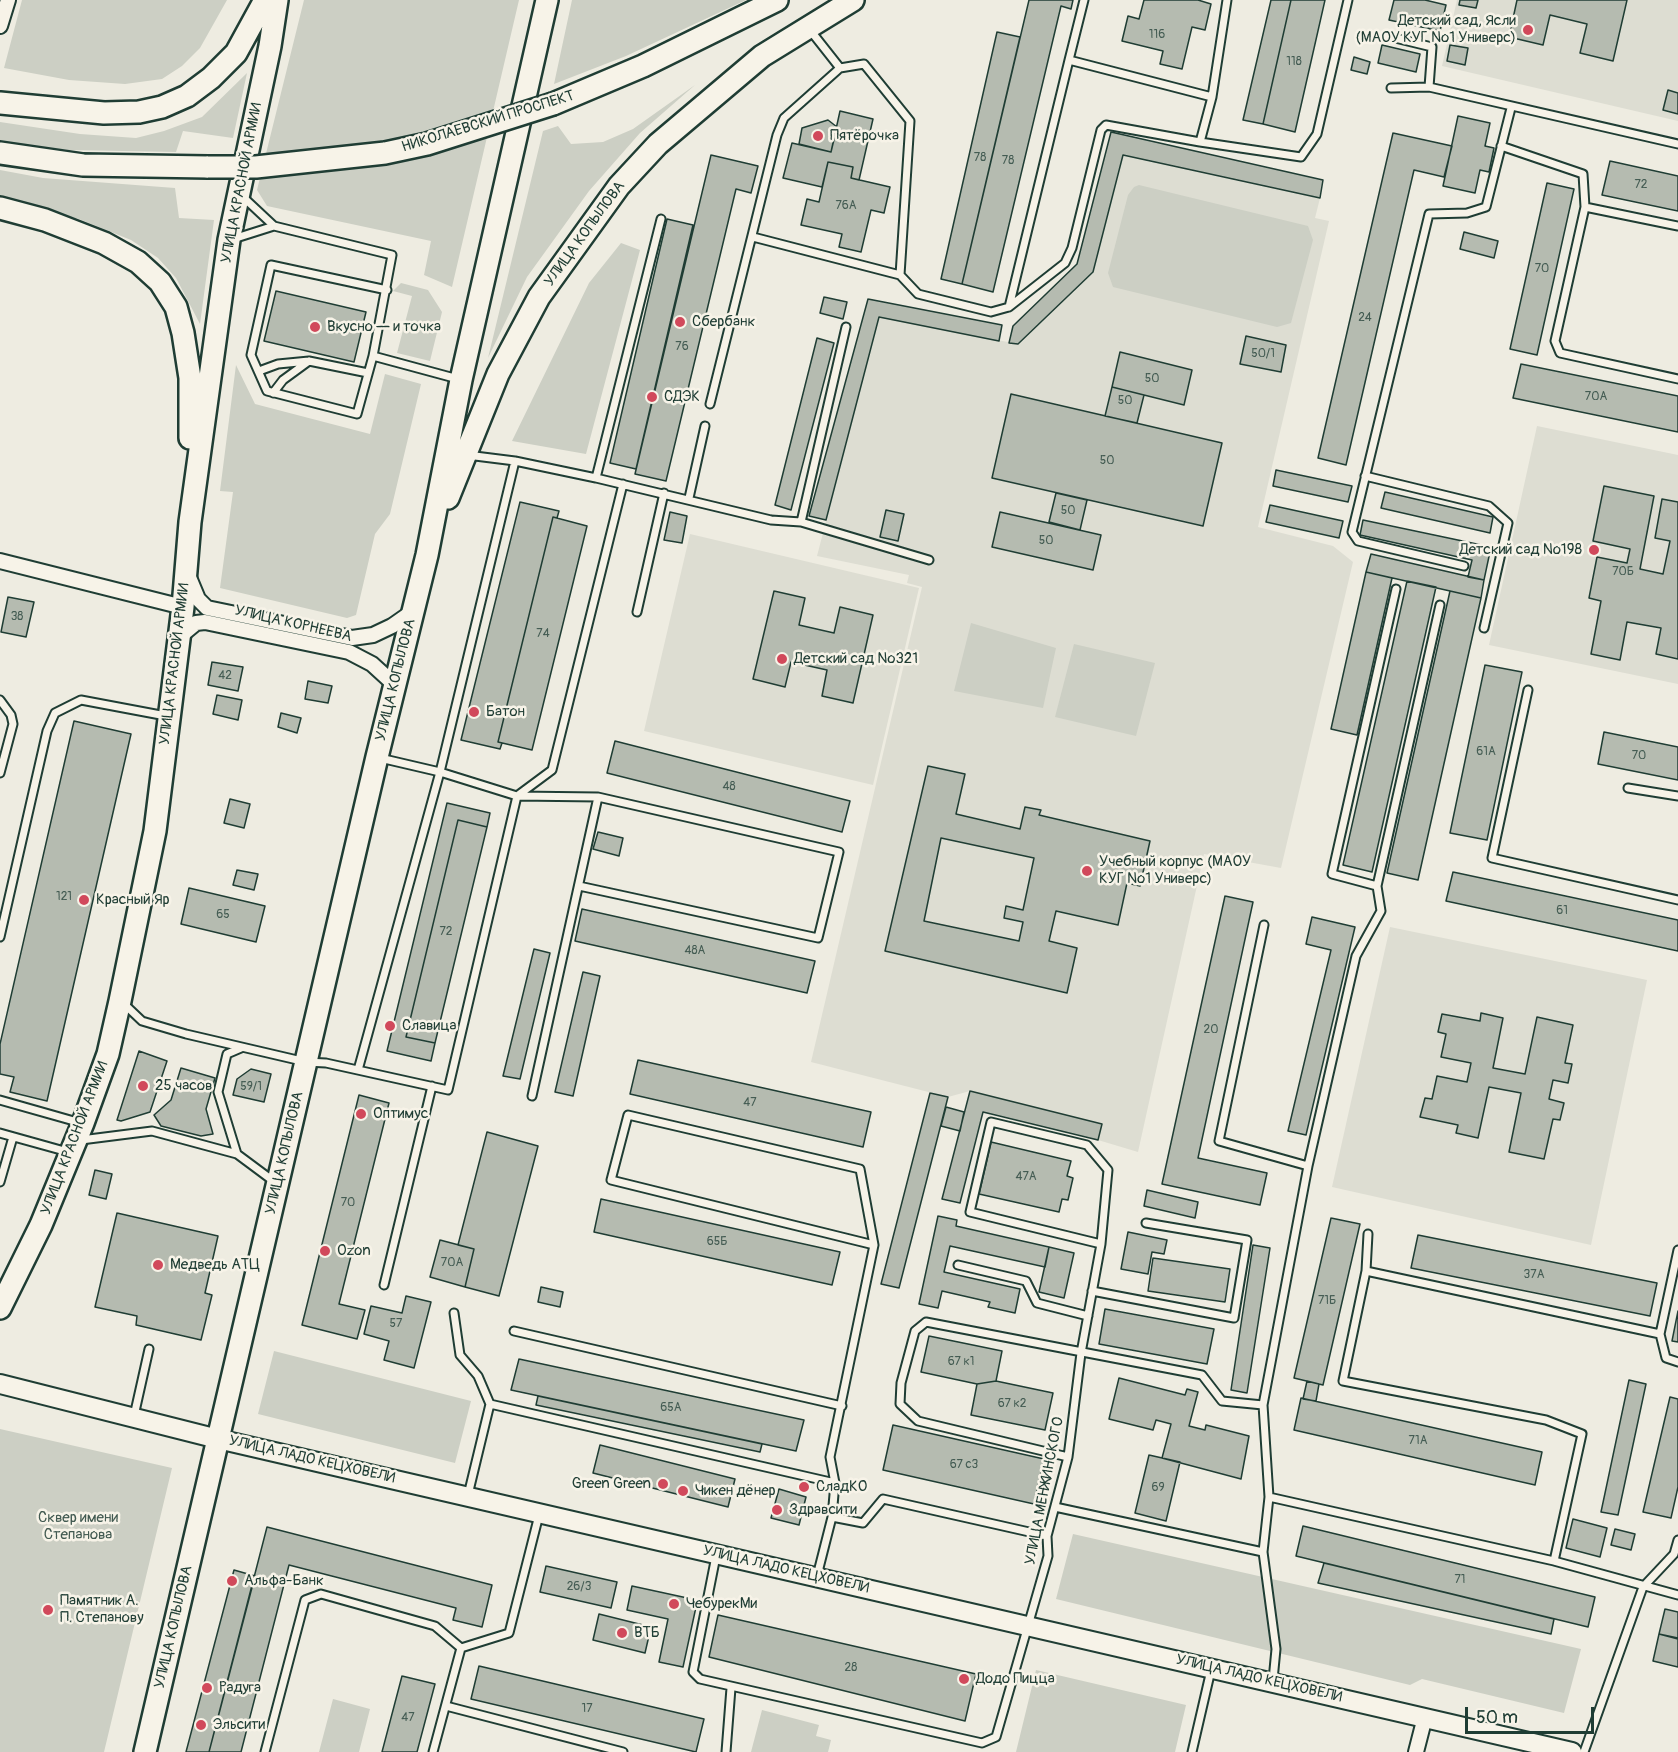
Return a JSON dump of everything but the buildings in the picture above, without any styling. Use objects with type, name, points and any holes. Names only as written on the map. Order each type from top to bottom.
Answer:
[{"type":"main road","points":[[0,103],[104,113],[139,112],[162,107],[187,96],[211,78],[236,53],[266,0]]},
{"type":"main road","name":"УЛИЦА КРАСНОЙ АРМИИ","points":[[0,1308],[41,1225],[76,1139],[108,1054],[120,1001],[155,831],[183,607],[190,522],[229,240],[270,46],[277,0]]},
{"type":"main road","name":"УЛИЦА КОПЫЛОВА","points":[[145,1752],[377,758],[427,555],[461,380],[547,0]]},
{"type":"main road","name":"НИКОЛАЕВСКИЙ ПРОСПЕКТ","points":[[0,153],[83,165],[256,167],[385,153],[427,144],[553,104],[643,66],[777,0]]},
{"type":"main road","name":"УЛИЦА КОПЫЛОВА","points":[[427,555],[498,374],[539,297],[619,186],[658,144],[762,56],[853,0]]},
{"type":"main road","points":[[0,208],[45,220],[121,252],[138,262],[160,282],[176,307],[190,378],[190,522]]},
{"type":"main road","name":"УЛИЦА ЛАДО КЕЦХОВЕЛИ","points":[[0,1384],[468,1497],[1572,1752]]},
{"type":"street","points":[[0,26],[8,0]]},
{"type":"street","points":[[0,561],[183,607]]},
{"type":"street","points":[[186,571],[198,599],[207,608],[352,638],[373,635],[392,626],[412,612]]},
{"type":"street","name":"УЛИЦА КОРНЕЕВА","points":[[179,637],[196,623],[205,622],[349,652],[372,664],[395,684]]},
{"type":"street","points":[[1416,1752],[1425,1717]]},
{"type":"lane","points":[[1009,307],[1084,0]]},
{"type":"lane","points":[[1200,142],[1212,98],[1227,0]]},
{"type":"lane","points":[[753,237],[900,275],[918,294],[992,312],[1009,307],[1065,263],[1072,248],[1101,130],[1106,125],[1301,157],[1317,135],[1348,0]]},
{"type":"lane","points":[[807,27],[840,68]]},
{"type":"lane","points":[[1395,38],[1432,47],[1429,87]]},
{"type":"lane","points":[[1069,60],[1212,98]]},
{"type":"lane","points":[[710,404],[777,135],[784,118],[840,68],[864,64],[910,121],[900,275]]},
{"type":"lane","points":[[1391,88],[1429,87],[1511,108],[1678,144]]},
{"type":"lane","points":[[1464,566],[1358,541],[1352,532],[1429,214],[1467,213],[1486,207],[1511,108]]},
{"type":"lane","points":[[1502,146],[1583,174],[1585,207],[1555,341],[1560,353],[1678,379]]},
{"type":"lane","points":[[238,193],[274,226],[392,255],[387,290],[373,356],[357,414],[267,392],[251,355],[271,265],[387,290]]},
{"type":"lane","points":[[1585,207],[1678,226]]},
{"type":"lane","points":[[596,478],[661,219]]},
{"type":"lane","points":[[229,240],[274,226]]},
{"type":"lane","points":[[801,522],[846,327]]},
{"type":"lane","points":[[373,356],[461,380]]},
{"type":"lane","points":[[259,371],[278,364],[309,361],[368,373]]},
{"type":"lane","points":[[273,393],[283,380],[309,361]]},
{"type":"lane","points":[[689,498],[705,426]]},
{"type":"lane","points":[[465,455],[515,461],[596,478],[689,498],[771,520],[801,522],[929,560]]},
{"type":"lane","points":[[358,1070],[440,772],[515,461]]},
{"type":"lane","points":[[1365,476],[1489,506],[1508,523],[1485,628]]},
{"type":"lane","points":[[120,1001],[142,1021],[241,1048],[448,1090],[517,796],[552,770],[623,484]]},
{"type":"lane","points":[[637,612],[664,493]]},
{"type":"lane","points":[[1377,886],[1332,874],[1396,589]]},
{"type":"lane","points":[[1273,1683],[1276,1649],[1263,1552],[1269,1497],[1263,1405],[1308,1166],[1356,956],[1381,911],[1377,886],[1440,605]]},
{"type":"lane","points":[[1528,690],[1492,858],[1678,900]]},
{"type":"lane","points":[[0,700],[6,707],[13,724],[0,773]]},
{"type":"lane","points":[[0,937],[47,730],[55,713],[81,700],[169,716]]},
{"type":"lane","points":[[377,758],[440,772],[517,796],[598,797],[839,852],[818,938],[579,886]]},
{"type":"lane","points":[[1628,788],[1678,796]]},
{"type":"lane","points":[[532,1096],[598,797]]},
{"type":"lane","points":[[1264,925],[1220,1141],[1308,1166]]},
{"type":"lane","points":[[237,1154],[218,1092],[227,1054],[241,1048]]},
{"type":"lane","points":[[384,1285],[432,1086]]},
{"type":"lane","points":[[0,1100],[76,1139]]},
{"type":"lane","points":[[817,1576],[832,1517],[835,1483],[830,1457],[874,1245],[860,1169],[628,1115],[611,1179],[874,1245]]},
{"type":"lane","name":"УЛИЦА МЕНЖИНСКОГО","points":[[716,1554],[693,1672],[699,1679],[982,1743],[996,1737],[1048,1556],[1047,1536],[1068,1457],[1081,1353],[1101,1244],[1108,1170],[1087,1145],[991,1122],[970,1212],[1101,1244]]},
{"type":"lane","points":[[0,1133],[13,1137],[76,1139],[152,1131],[237,1154],[278,1185]]},
{"type":"lane","points":[[0,1182],[13,1137]]},
{"type":"lane","points":[[1092,1291],[1234,1318],[1247,1240],[1146,1223]]},
{"type":"lane","points":[[1368,1234],[1366,1271],[1343,1381],[1546,1420],[1582,1434],[1554,1561]]},
{"type":"lane","points":[[1678,1250],[1660,1334],[1666,1358],[1678,1362]]},
{"type":"lane","points":[[958,1265],[1026,1281],[1037,1303],[1088,1316]]},
{"type":"lane","points":[[1366,1271],[1660,1334]]},
{"type":"lane","points":[[454,1313],[460,1355],[478,1376],[490,1404],[468,1497]]},
{"type":"lane","points":[[1068,1457],[918,1421],[900,1404],[901,1383],[915,1331],[927,1322],[1202,1375],[1222,1401],[1263,1405]]},
{"type":"lane","points":[[514,1331],[842,1406]]},
{"type":"lane","points":[[134,1416],[149,1348]]},
{"type":"lane","points":[[490,1404],[835,1483]]},
{"type":"lane","points":[[1269,1497],[1554,1561],[1678,1595]]},
{"type":"lane","points":[[832,1517],[863,1523],[883,1499],[1047,1536]]},
{"type":"lane","points":[[1055,1507],[1263,1552]]},
{"type":"lane","points":[[461,1648],[509,1633],[539,1513]]},
{"type":"lane","points":[[1584,1752],[1643,1587],[1674,1554],[1678,1540]]},
{"type":"lane","points":[[265,1752],[305,1600],[321,1594],[435,1626],[461,1648]]},
{"type":"lane","points":[[433,1752],[461,1648]]},
{"type":"lane","points":[[1192,1752],[1211,1668]]},
{"type":"lane","points":[[726,1752],[731,1688]]},
{"type":"lane","points":[[446,1706],[623,1752]]},
{"type":"shaded area","points":[[1457,0],[1678,0],[1678,121],[1442,66]]},
{"type":"shaded area","points":[[1123,155],[1320,198],[1315,218],[1329,221],[1258,527],[1333,546],[1353,562],[1281,868],[1204,854],[1138,1152],[1098,1140],[1102,1124],[970,1091],[948,1097],[811,1062],[922,587],[907,583],[909,575],[817,556],[879,317],[1018,344],[1093,272]]},
{"type":"shaded area","name":"Детский сад №198","points":[[1537,426],[1678,455],[1678,684],[1489,645]]},
{"type":"shaded area","name":"Детский сад №321","points":[[690,534],[919,588],[873,785],[644,731]]},
{"type":"shaded area","points":[[1390,927],[1647,980],[1591,1245],[1332,1187]]},
{"type":"green space","points":[[22,0],[227,0],[200,48],[182,66],[162,79],[125,84],[69,80],[4,68]]},
{"type":"green space","points":[[304,0],[519,0],[452,287],[424,275],[431,241],[267,206],[257,190]]},
{"type":"green space","points":[[572,0],[746,0],[626,56],[554,84]]},
{"type":"green space","points":[[247,73],[233,138],[183,131],[176,152],[69,150],[0,143],[0,122],[80,134],[136,138],[164,131],[202,117]]},
{"type":"green space","points":[[695,85],[640,133],[589,191],[527,277],[488,358],[543,131],[558,126],[571,144],[603,142],[633,129]]},
{"type":"green space","points":[[0,170],[43,178],[175,188],[179,218],[214,220],[200,324],[176,278],[158,258],[131,240],[79,219],[0,198]]},
{"type":"green space","points":[[1139,185],[1308,226],[1313,240],[1291,323],[1277,327],[1113,287],[1108,273],[1128,195],[1134,187]]},
{"type":"green space","points":[[621,243],[640,250],[586,454],[512,441],[589,283]]},
{"type":"green space","points":[[401,283],[428,290],[442,312],[430,361],[397,353],[412,296],[393,291]]},
{"type":"green space","points":[[236,365],[255,404],[370,434],[385,374],[421,384],[390,514],[375,534],[356,615],[347,618],[220,588],[233,492],[220,491]]},
{"type":"green space","points":[[971,623],[1056,648],[1043,708],[954,691]]},
{"type":"green space","points":[[1074,644],[1155,663],[1136,736],[1055,717]]},
{"type":"green space","points":[[274,1351],[471,1401],[455,1463],[258,1414]]},
{"type":"green space","name":"Сквер имени Степанова","points":[[0,1429],[172,1468],[104,1752],[0,1752]]},
{"type":"green space","points":[[1073,1534],[1581,1649],[1564,1713],[1422,1679],[1410,1685],[1056,1599]]},
{"type":"green space","points":[[1036,1670],[1186,1705],[1175,1752],[1016,1752]]},
{"type":"green space","points":[[333,1699],[370,1709],[359,1752],[319,1752]]},
{"type":"green space","points":[[762,1710],[819,1725],[816,1736],[831,1740],[828,1752],[751,1752]]},
{"type":"place","name":"Детский сад, Ясли (МАОУ КУГ №1 Универс)","points":[[1528,30]]},
{"type":"place","name":"Пятёрочка","points":[[818,136]]},
{"type":"place","name":"Сбербанк","points":[[680,322]]},
{"type":"place","name":"Вкусно — и точка","points":[[315,327]]},
{"type":"place","name":"СДЭК","points":[[652,397]]},
{"type":"place","name":"Детский сад №198","points":[[1594,550]]},
{"type":"place","name":"Детский сад №321","points":[[782,659]]},
{"type":"place","name":"Батон","points":[[474,712]]},
{"type":"place","name":"Учебный корпус (МАОУ КУГ №1 Универс)","points":[[1087,871]]},
{"type":"place","name":"Красный Яр","points":[[84,900]]},
{"type":"place","name":"Славица","points":[[390,1026]]},
{"type":"place","name":"25 часов","points":[[143,1086]]},
{"type":"place","name":"Оптимус","points":[[361,1114]]},
{"type":"place","name":"Ozon","points":[[325,1251]]},
{"type":"place","name":"Медведь АТЦ","points":[[158,1265]]},
{"type":"place","name":"Green Green","points":[[663,1484]]},
{"type":"place","name":"СладКО","points":[[804,1487]]},
{"type":"place","name":"Чикен дёнер","points":[[683,1491]]},
{"type":"place","name":"Здравсити","points":[[777,1510]]},
{"type":"place","name":"Альфа-Банк","points":[[232,1581]]},
{"type":"place","name":"ЧебурекМи","points":[[674,1604]]},
{"type":"place","name":"Памятник А. П. Степанову","points":[[48,1610]]},
{"type":"place","name":"ВТБ","points":[[622,1633]]},
{"type":"place","name":"Додо Пицца","points":[[964,1679]]},
{"type":"place","name":"Радуга","points":[[207,1688]]},
{"type":"place","name":"Эльсити","points":[[201,1725]]}]
